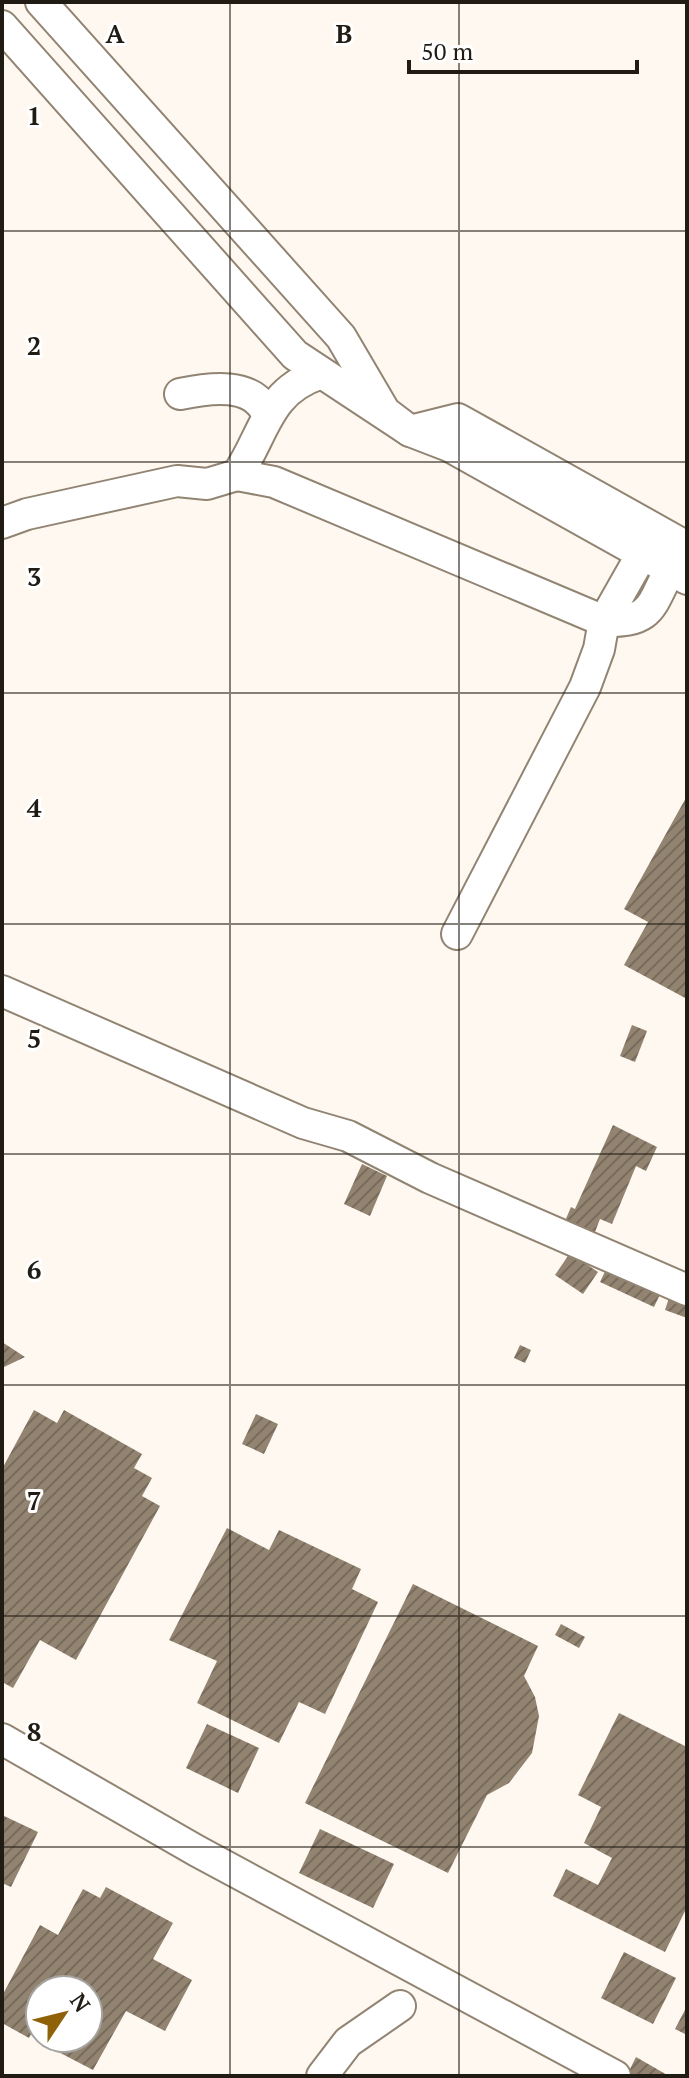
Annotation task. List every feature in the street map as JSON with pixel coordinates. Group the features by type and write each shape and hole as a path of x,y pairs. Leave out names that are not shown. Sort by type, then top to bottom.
{"street":[{"path":"41,2 341,337 385,412 410,431"},
{"path":"2,26 295,355 319,374 410,431 449,446 642,554 681,565"},
{"path":"237,475 263,433 267,414 296,382 319,374"},
{"path":"180,394 205,389 242,391 262,401 267,414"},
{"path":"410,431 458,419 681,565"},
{"path":"2,523 27,514 177,481 207,484 237,475 274,482 604,621 632,622 649,610 681,565"},
{"path":"457,934 585,687 599,649 604,621 642,554"},
{"path":"2,991 288,1117 372,1147 430,1178 687,1290"},
{"path":"2,1739 197,1851 615,2076"},
{"path":"322,2076 348,2042 400,2006"}],"building":[{"path":"687,796 687,999 624,965 648,922 624,909"},
{"path":"632,1025 647,1031 635,1062 620,1056"},
{"path":"613,1125 657,1147 646,1171 636,1166 612,1224 600,1219 595,1232 565,1221 571,1207 575,1209"},
{"path":"362,1164 387,1176 370,1216 344,1204"},
{"path":"570,1253 598,1272 583,1294 555,1275"},
{"path":"610,1261 664,1286 654,1307 600,1282"},
{"path":"672,1289 687,1294 687,1318 665,1310"},
{"path":"2,1342 25,1357 2,1368"},
{"path":"520,1345 531,1350 525,1363 514,1358"},
{"path":"34,1410 57,1423 64,1410 142,1454 134,1468 152,1478 142,1496 160,1506 76,1660 40,1640 13,1688 2,1682 2,1469"},
{"path":"256,1414 278,1424 264,1454 242,1444"},
{"path":"227,1528 269,1550 279,1530 361,1569 352,1589 378,1602 325,1714 299,1702 279,1743 197,1703 217,1661 169,1640"},
{"path":"413,1584 538,1646 524,1676 535,1697 539,1716 532,1753 509,1783 487,1795 448,1873 305,1803"},
{"path":"561,1624 585,1637 579,1648 555,1635"},
{"path":"619,1713 687,1747 687,1907 665,1952 553,1896 566,1869 598,1885 612,1858 584,1843 601,1807 578,1795"},
{"path":"207,1724 259,1748 238,1793 186,1768"},
{"path":"2,1815 38,1832 11,1887 2,1883"},
{"path":"320,1829 394,1864 373,1908 299,1873"},
{"path":"106,1887 173,1923 153,1959 192,1980 165,2031 126,2011 104,2050 104,1974 24,1974 24,2035 2,2023 2,1996 40,1925 58,1935 83,1889 100,1898"},
{"path":"624,1952 676,1978 653,2024 601,1998"},
{"path":"687,2006 687,2035 675,2029"},
{"path":"62,2054 102,2054 93,2070"},
{"path":"636,2057 669,2076 633,2076 628,2073"}]}
